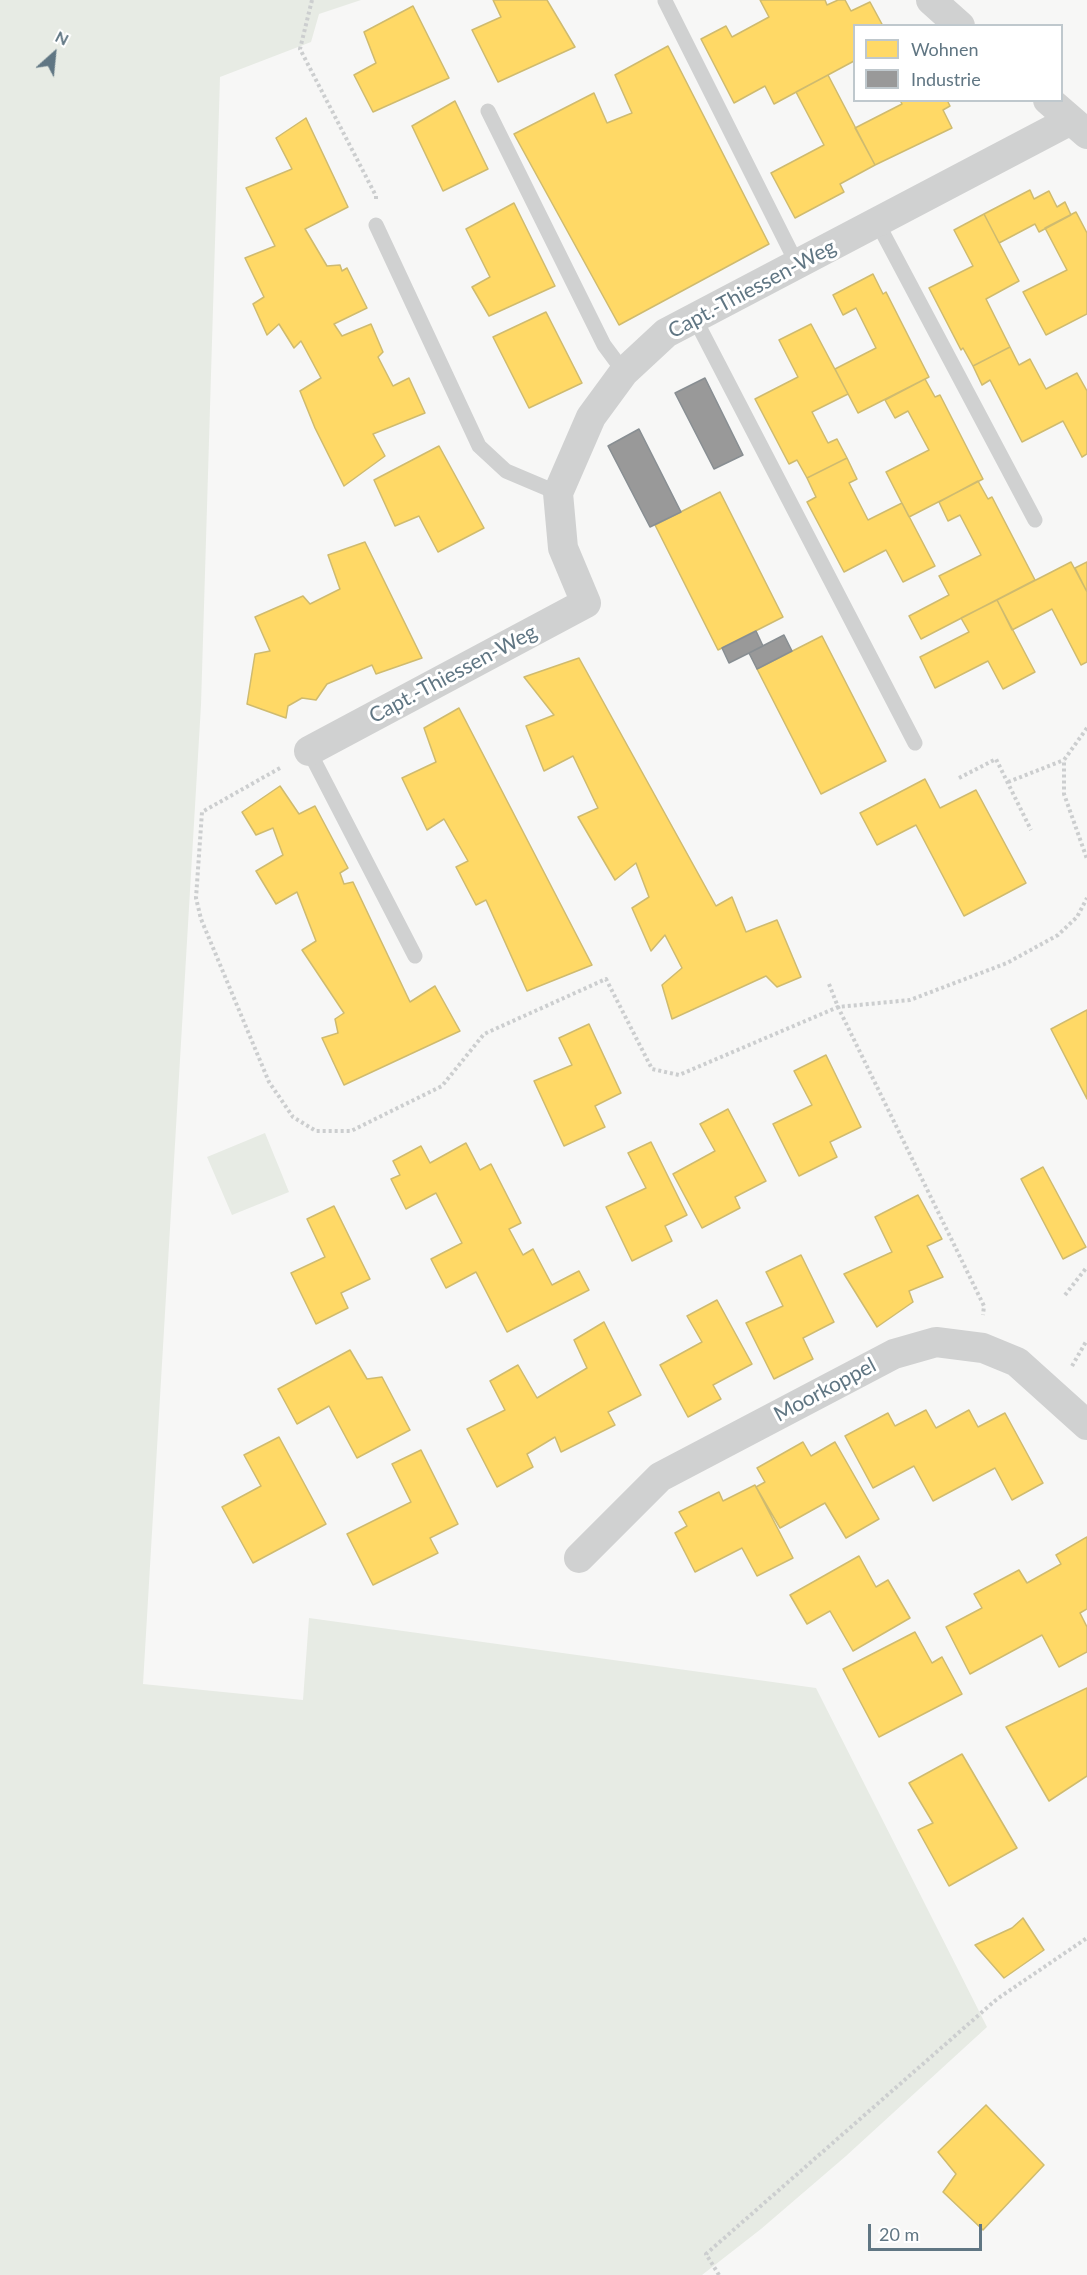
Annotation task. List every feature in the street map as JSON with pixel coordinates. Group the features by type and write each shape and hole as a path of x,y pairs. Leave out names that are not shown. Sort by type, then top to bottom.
{"street":[{"path":"931,0 958,24"},
{"path":"1050,102 1079,127"},
{"name":"Capt.-Thiessen-Weg","path":"309,751 586,603 563,548 558,493 591,417 624,372 666,333 877,222 1079,127"},
{"name":"Moorkoppel","path":"579,1558 660,1477 894,1354 936,1342 983,1348 1017,1362 1087,1425"}],"lane":[{"path":"665,1 797,264"},
{"path":"488,111 604,345 624,372"},
{"path":"877,222 1035,520"},
{"path":"376,225 479,446 506,471 558,493"},
{"path":"694,317 915,744"},
{"path":"309,751 415,956"}],"path":[{"path":"312,0 300,50 376,196 376,225"},
{"path":"1087,728 1064,760 1064,794 1087,859"},
{"path":"309,751 202,812 196,898 201,919 269,1082 293,1117 316,1131 351,1131 442,1086 484,1034 606,979 652,1069 679,1075 838,1007 910,1000 1006,963 1059,935 1077,917 1087,898"},
{"path":"960,778 996,759 1031,830"},
{"path":"1008,782 1064,760"},
{"path":"829,984 838,1007 984,1306 983,1348"},
{"path":"1065,1295 1087,1267"},
{"path":"719,2275 706,2254 997,1999 1087,1938"}],"shaded area":[{"path":"0,0 361,0 319,14 311,42 220,77 201,705 143,1684 303,1700 309,1618 816,1688 987,2027 846,2156 761,2229 702,2275 0,2275"},
{"path":"265,1133 289,1192 232,1215 207,1157"}],"building: Wohnen":[{"path":"493,0 547,0 575,47 498,82 472,30 501,17"},
{"path":"760,0 825,0 827,5 838,0 845,0 851,11 870,2 882,24 853,24 853,62 774,104 765,86 734,103 701,39 726,26 732,37 769,17"},
{"path":"413,6 449,78 373,112 354,75 376,63 364,32"},
{"path":"668,46 769,244 619,325 514,134 594,93 607,123 632,113 615,75"},
{"path":"828,75 875,165 840,184 844,192 795,218 771,173 824,145 796,92"},
{"path":"455,101 488,169 443,191 412,126"},
{"path":"901,102 948,102 950,106 943,110 952,128 875,165 855,128 902,104"},
{"path":"306,118 348,207 305,229 327,266 340,265 342,271 347,268 367,308 334,324 342,336 371,324 383,352 378,357 393,386 409,378 425,413 373,434 385,456 344,486 315,428 300,391 321,378 301,341 294,348 279,324 267,335 253,304 264,297 245,258 275,246 246,188 292,169 276,138"},
{"path":"1030,190 1034,199 1049,191 1057,207 1065,202 1071,215 1039,232 1035,224 999,243 984,214"},
{"path":"514,203 555,286 489,316 472,287 490,277 466,229"},
{"path":"1076,212 1087,233 1087,314 1046,335 1023,292 1067,270 1045,228"},
{"path":"984,214 1019,281 986,299 1010,347 973,366 963,348 961,350 929,288 973,266 954,230"},
{"path":"873,274 883,294 886,292 929,377 858,413 835,369 876,348 856,308 843,315 833,295"},
{"path":"546,312 582,383 529,408 493,337"},
{"path":"811,324 848,394 812,412 828,443 837,439 847,458 807,478 797,460 789,464 755,399 798,377 779,340"},
{"path":"1010,347 1019,365 1030,359 1046,389 1077,373 1087,391 1087,454 1082,457 1063,421 1022,442 990,380 982,385 973,366"},
{"path":"925,379 935,397 940,395 983,479 909,517 886,472 929,450 908,411 895,418 885,400"},
{"path":"439,446 484,528 438,552 419,516 395,526 374,480"},
{"path":"847,458 857,479 849,483 868,520 902,503 935,566 903,582 886,550 844,572 807,502 816,497 807,478"},
{"path":"978,481 988,499 992,497 1035,580 921,639 909,616 949,595 939,576 981,555 960,515 948,521 939,502"},
{"path":"720,492 783,617 718,650 655,525"},
{"path":"365,542 422,658 376,674 372,665 327,684 316,700 302,698 288,706 286,718 247,704 255,654 270,651 255,617 303,596 310,604 340,589 328,555"},
{"path":"1071,562 1087,592 1087,662 1081,665 1052,609 1012,630 997,600"},
{"path":"1087,562 1087,592 1075,568"},
{"path":"997,600 1035,672 1003,689 988,661 935,688 920,657 969,632 961,618"},
{"path":"822,636 886,761 821,794 757,669"},
{"path":"579,658 716,906 732,897 746,932 777,920 801,977 777,987 766,976 672,1019 662,985 682,968 665,935 651,951 632,908 649,897 636,863 615,880 578,817 598,808 573,756 544,771 526,726 554,715 524,677"},
{"path":"459,708 592,965 527,991 486,900 476,905 456,867 468,861 444,819 427,830 402,778 436,762 424,728"},
{"path":"925,779 940,808 976,790 1026,883 964,916 916,825 877,845 860,813"},
{"path":"280,786 299,814 315,806 348,868 340,873 344,884 353,882 410,1002 435,986 460,1031 344,1085 322,1038 338,1033 335,1019 344,1013 302,950 316,941 297,892 276,904 256,871 283,855 273,828 256,835 242,812"},
{"path":"1087,1010 1087,1099 1051,1029"},
{"path":"589,1024 621,1093 595,1106 605,1127 564,1146 534,1081 572,1065 559,1038"},
{"path":"826,1055 861,1127 830,1142 837,1157 799,1176 773,1124 812,1105 794,1071"},
{"path":"728,1109 766,1181 735,1197 740,1208 702,1228 673,1174 715,1151 700,1124"},
{"path":"651,1142 687,1215 665,1226 672,1241 632,1261 606,1207 646,1188 628,1153"},
{"path":"466,1143 480,1170 491,1164 521,1223 509,1229 523,1255 533,1249 552,1285 579,1271 589,1290 507,1332 476,1272 446,1288 431,1259 462,1243 436,1193 406,1209 391,1179 400,1175 393,1161 421,1146 430,1163"},
{"path":"1043,1167 1086,1247 1063,1259 1021,1179"},
{"path":"918,1195 942,1239 927,1246 943,1277 909,1291 913,1302 877,1327 844,1274 892,1252 875,1217"},
{"path":"334,1206 370,1279 341,1293 348,1308 316,1324 291,1273 325,1257 307,1219"},
{"path":"801,1255 834,1322 803,1338 813,1359 774,1379 746,1323 783,1306 766,1272"},
{"path":"717,1300 752,1364 713,1385 721,1399 688,1417 660,1365 702,1342 687,1316"},
{"path":"604,1322 641,1395 608,1412 615,1425 561,1452 555,1437 527,1454 533,1467 497,1487 467,1429 505,1410 490,1381 518,1365 537,1398 587,1368 574,1340"},
{"path":"350,1350 367,1379 382,1377 410,1430 357,1458 329,1406 297,1424 278,1389"},
{"path":"926,1410 936,1428 969,1410 978,1427 1005,1413 1043,1483 1012,1500 995,1468 933,1501 914,1466 873,1488 845,1436 888,1413 895,1426"},
{"path":"279,1437 326,1524 253,1563 222,1507 261,1486 244,1455"},
{"path":"803,1442 811,1456 835,1442 879,1519 846,1538 825,1503 780,1528 756,1487 765,1482 757,1468"},
{"path":"421,1450 458,1524 430,1538 438,1553 373,1585 347,1534 411,1502 392,1464"},
{"path":"755,1485 793,1558 757,1576 742,1548 695,1572 675,1533 687,1526 679,1512 719,1492 723,1501"},
{"path":"1087,1537 1087,1609 1080,1613 1087,1627 1087,1652 1059,1667 1042,1635 970,1674 946,1627 982,1608 974,1594 1019,1570 1027,1583 1061,1564 1056,1555"},
{"path":"859,1556 876,1587 888,1580 910,1618 853,1651 830,1611 807,1624 790,1595"},
{"path":"915,1632 932,1663 942,1657 962,1694 879,1737 843,1669"},
{"path":"1087,1688 1087,1776 1049,1801 1006,1727"},
{"path":"962,1754 1017,1848 949,1886 918,1830 933,1823 909,1783"},
{"path":"1023,1918 1044,1950 1004,1978 975,1945 1012,1928"},
{"path":"986,2105 1044,2165 983,2230 943,2192 956,2174 938,2152"}],"building: Industrie":[{"path":"705,378 743,455 714,469 675,393"},
{"path":"639,429 681,512 650,527 608,446"},
{"path":"756,631 763,646 729,663 722,648"},
{"path":"784,635 792,651 757,669 749,653"}]}
